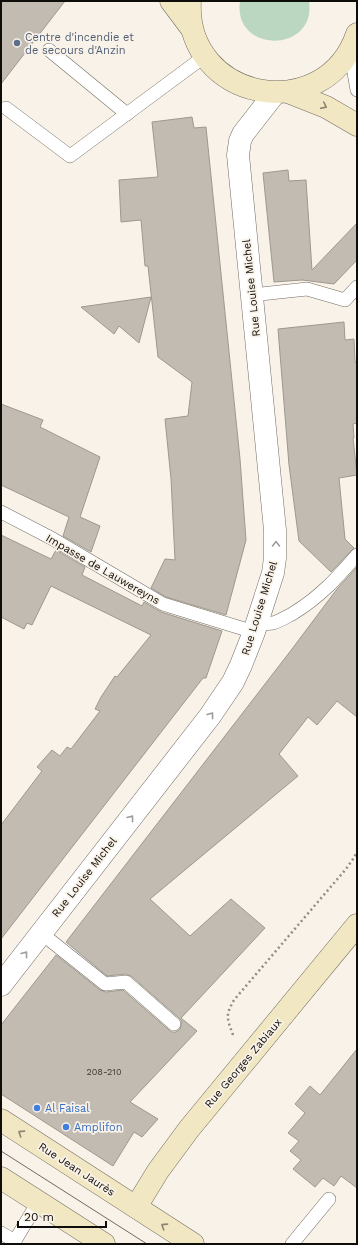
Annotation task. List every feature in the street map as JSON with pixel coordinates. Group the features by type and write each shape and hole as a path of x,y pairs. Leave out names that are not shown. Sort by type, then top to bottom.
{"street":[{"path":"171,1 192,29"},
{"path":"190,1 189,13 192,29 197,43 205,56 220,72 232,81 260,92 281,92 303,88 324,78 341,63 354,42"},
{"path":"281,92 326,107 357,125"},
{"name":"Rue Louise Michel","path":"1,984 223,698 241,665 256,628 273,572 276,544 238,155 240,141 243,134 281,92"},
{"name":"Rue Georges Zabiaux","path":"136,1207 162,1166 189,1129 357,925"},
{"name":"Rue Jean Jaurès","path":"1,1120 193,1244"},
{"path":"1,1178 104,1244"}],"lane":[{"path":"354,42 357,90"},
{"path":"49,50 127,114"},
{"path":"6,108 70,156 205,56"},
{"path":"251,295 308,289 345,300 357,287"},
{"name":"Impasse de Lauwereyns","path":"1,512 53,539 163,604 256,628 282,620 303,607 327,588 357,555"},
{"path":"41,933 105,984 126,982 174,1024"},
{"path":"292,1244 329,1199"},
{"path":"1,1233 14,1243 38,1202"}],"path":[{"path":"236,1041 227,1018 229,1009 234,1000 346,869 354,859 357,852"}],"green space":[{"path":"240,1 309,1 308,18 300,31 289,38 274,41 260,38 249,31 241,18"}],"building":[{"name":"Centre d'incendie et de secours d'Anzin","path":"1,1 65,1 1,84"},
{"path":"192,117 194,128 206,127 240,459 246,540 226,615 166,597 151,588 165,559 175,560 171,479 165,419 188,416 192,382 158,357 148,266 145,266 141,220 121,222 119,180 158,177 152,122"},
{"path":"288,170 289,181 306,180 312,270 357,223 357,260 334,284 302,280 274,282 263,173"},
{"path":"151,297 139,343 119,326 114,334 81,307"},
{"path":"344,322 345,340 354,339 355,362 357,362 357,423 353,424 353,438 357,475 339,478 345,539 354,548 331,572 299,541 289,465 278,329"},
{"path":"1,404 43,420 40,427 100,457 80,517 100,526 91,552 63,536 69,517 1,485"},
{"path":"1,535 51,559 56,550 85,567 82,575 142,606 144,602 161,612 222,631 206,678 203,678 1,939 1,825 42,771 37,767 52,750 60,756 67,747 71,749 100,711 95,709 115,676 117,677 151,635 51,586 32,625 27,623 24,629 1,617"},
{"path":"357,567 357,717 337,701 317,725 308,717 279,754 298,776 150,899 190,936 231,899 265,928 181,1018 197,1031 130,1102 158,1119 142,1137 134,1132 113,1166 1,1094 1,1025 56,955 100,990 106,992 123,990 169,1030 176,1032 180,1029 182,1022 179,1018 131,976 126,974 107,976 66,942 337,589"},
{"path":"357,1049 357,1188 341,1176 334,1186 323,1178 315,1187 293,1169 301,1160 290,1151 299,1141 288,1133 305,1113 295,1104 310,1086 320,1095"}],"tram line":[{"path":"1,1151 147,1244"}],"place":[{"name":"Centre d'incendie et de secours d'Anzin","path":"17,43"},
{"name":"Al Faisal","path":"37,1108"},
{"name":"Amplifon","path":"66,1127"}]}
